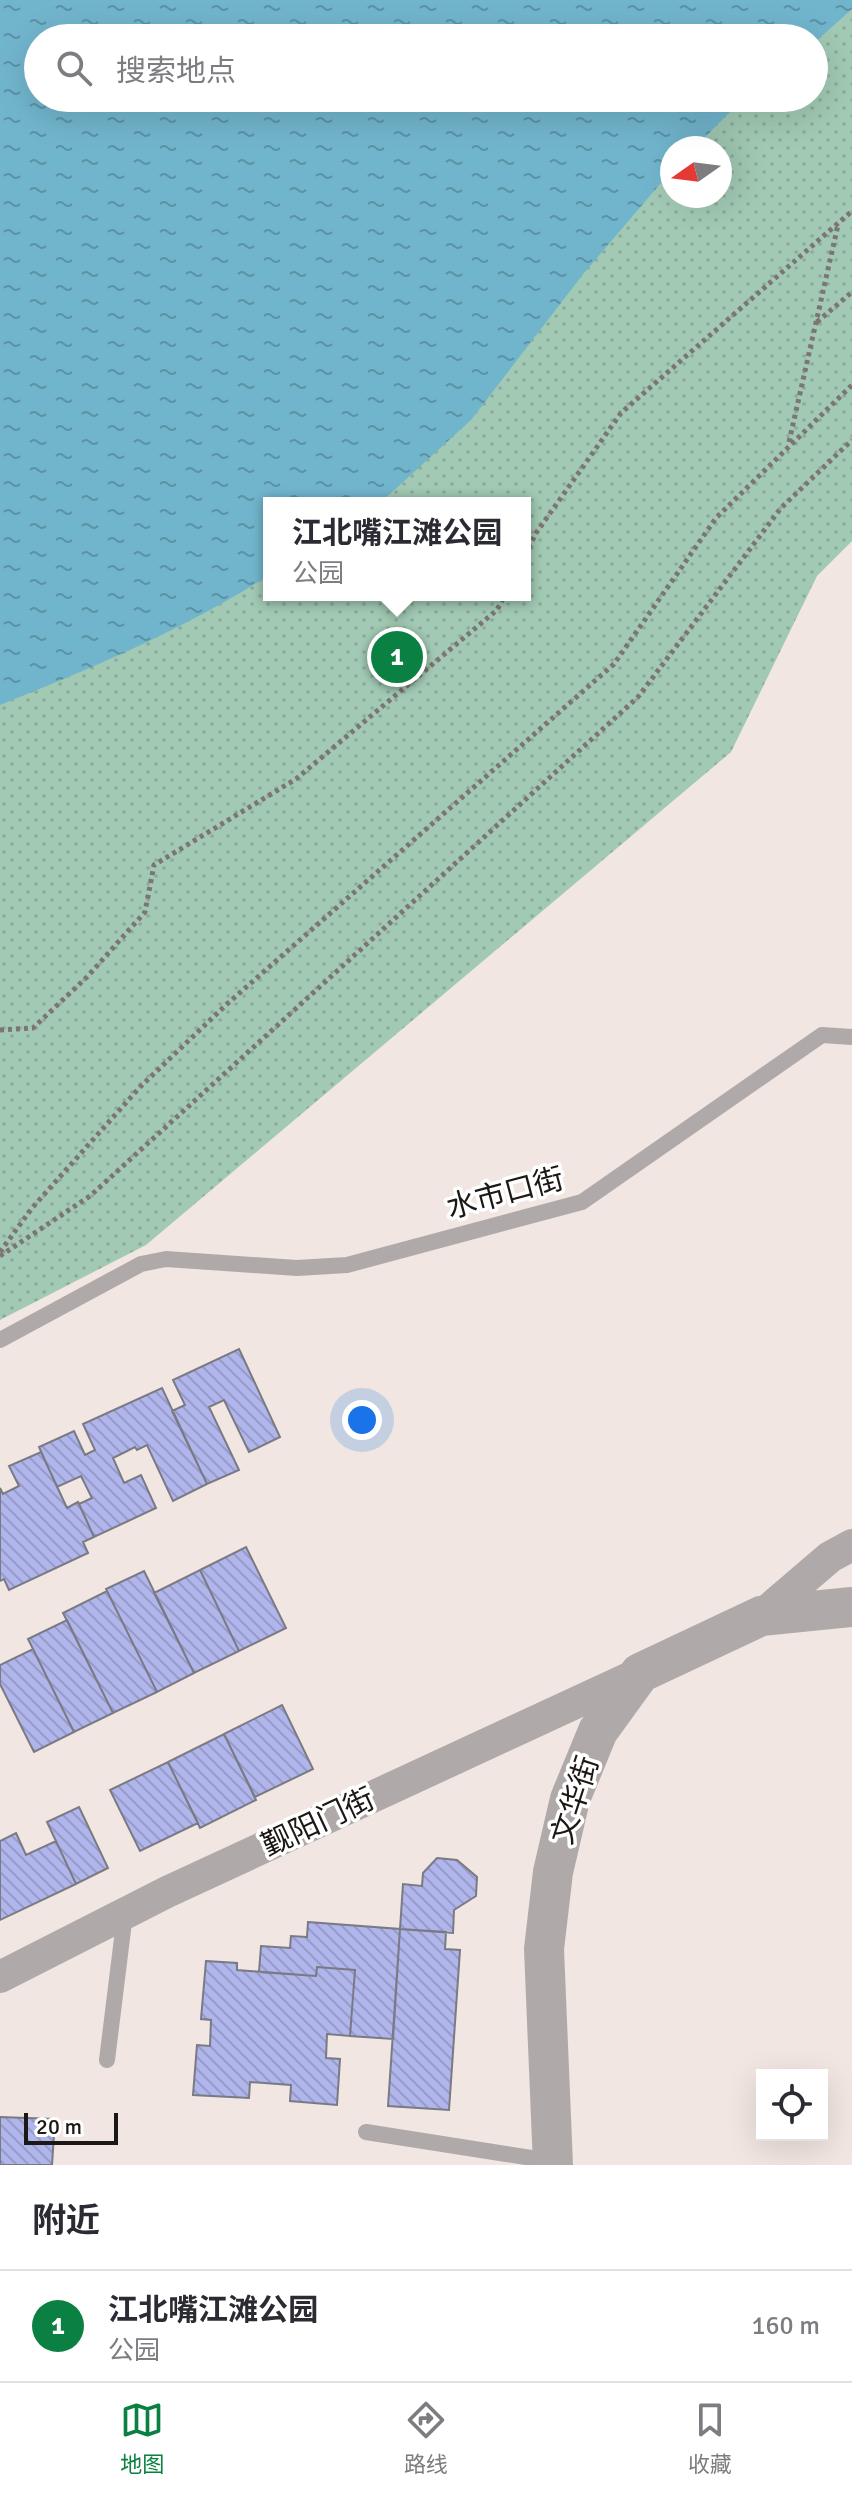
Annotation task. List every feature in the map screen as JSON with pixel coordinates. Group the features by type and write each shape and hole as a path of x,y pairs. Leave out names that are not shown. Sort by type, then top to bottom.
{"street":[{"path":"761,1616 830,1557 852,1545"},
{"name":"文华街","path":"553,2163 544,1949 553,1872 570,1799 598,1731 640,1673 761,1616 852,1607"},
{"name":"觐阳门街","path":"0,1977 125,1914 640,1673"}],"lane":[{"name":"水市口街","path":"0,1340 141,1264 166,1259 297,1268 347,1265 582,1202 822,1035 852,1037"},
{"path":"107,2060 125,1914"},
{"path":"366,2132 553,2163"}],"path":[{"path":"531,543 621,413 852,211"},
{"path":"789,443 839,224"},
{"path":"816,323 852,292"},
{"path":"0,1254 32,1208 140,1087 227,1004 614,664 716,518 789,443 852,385"},
{"path":"0,1254 90,1196 638,697 781,508 852,440"},
{"path":"0,1030 33,1028 87,977 145,912 154,865 296,779 497,610 502,601"}],"green space":[{"path":"852,0 852,541 817,576 731,752 146,1245 0,1320 0,670 672,112 828,112 828,24"}],"water":[{"path":"0,0 852,0 852,9 828,30 828,24 24,24 24,112 730,112 706,136 660,136 660,184 584,273 471,420 387,497 263,497 263,579 204,613 103,662 0,705"}],"building":[{"path":"239,1349 280,1437 249,1452 224,1400 209,1407 239,1470 207,1484 172,1411 185,1405 173,1380"},
{"path":"162,1388 207,1484 173,1501 147,1445 137,1450 135,1447 113,1458 124,1483 141,1475 156,1508 94,1537 79,1504 92,1498 81,1476 57,1487 39,1447 74,1431 85,1455 95,1450 83,1424"},
{"path":"41,1452 67,1508 78,1502 94,1537 83,1542 88,1553 9,1590 4,1579 0,1581 0,1488 3,1494 19,1486 9,1466"},
{"path":"246,1547 286,1628 239,1651 200,1570"},
{"path":"200,1570 239,1651 194,1673 154,1593"},
{"path":"144,1571 194,1673 157,1692 106,1589"},
{"path":"107,1591 157,1692 113,1713 63,1613"},
{"path":"67,1620 113,1713 74,1732 28,1639"},
{"path":"33,1649 74,1732 34,1752 0,1684 0,1665"},
{"path":"282,1705 313,1769 255,1797 224,1734"},
{"path":"224,1734 256,1800 200,1828 168,1762"},
{"path":"168,1762 198,1823 140,1851 110,1790"},
{"path":"79,1807 108,1868 76,1884 47,1822"},
{"path":"16,1833 26,1855 56,1841 76,1884 0,1920 0,1841"},
{"path":"437,1858 457,1860 477,1877 476,1896 454,1910 453,1933 400,1929 403,1884 422,1886 423,1873"},
{"path":"308,1922 400,1929 393,2039 350,2036 355,1970 317,1967 316,1976 259,1972 261,1946 290,1948 291,1936 307,1937"},
{"path":"400,1929 446,1932 445,1949 460,1950 449,2110 388,2106"},
{"path":"206,1961 237,1963 237,1970 316,1976 317,1967 355,1970 350,2036 327,2034 326,2058 340,2059 337,2105 290,2101 291,2085 250,2082 249,2098 193,2095 197,2045 210,2046 211,2020 201,2019"},
{"path":"0,2117 55,2119 52,2165 0,2165"}],"place":[{"name":"江北嘴江滩公园","path":"397,657"}]}
